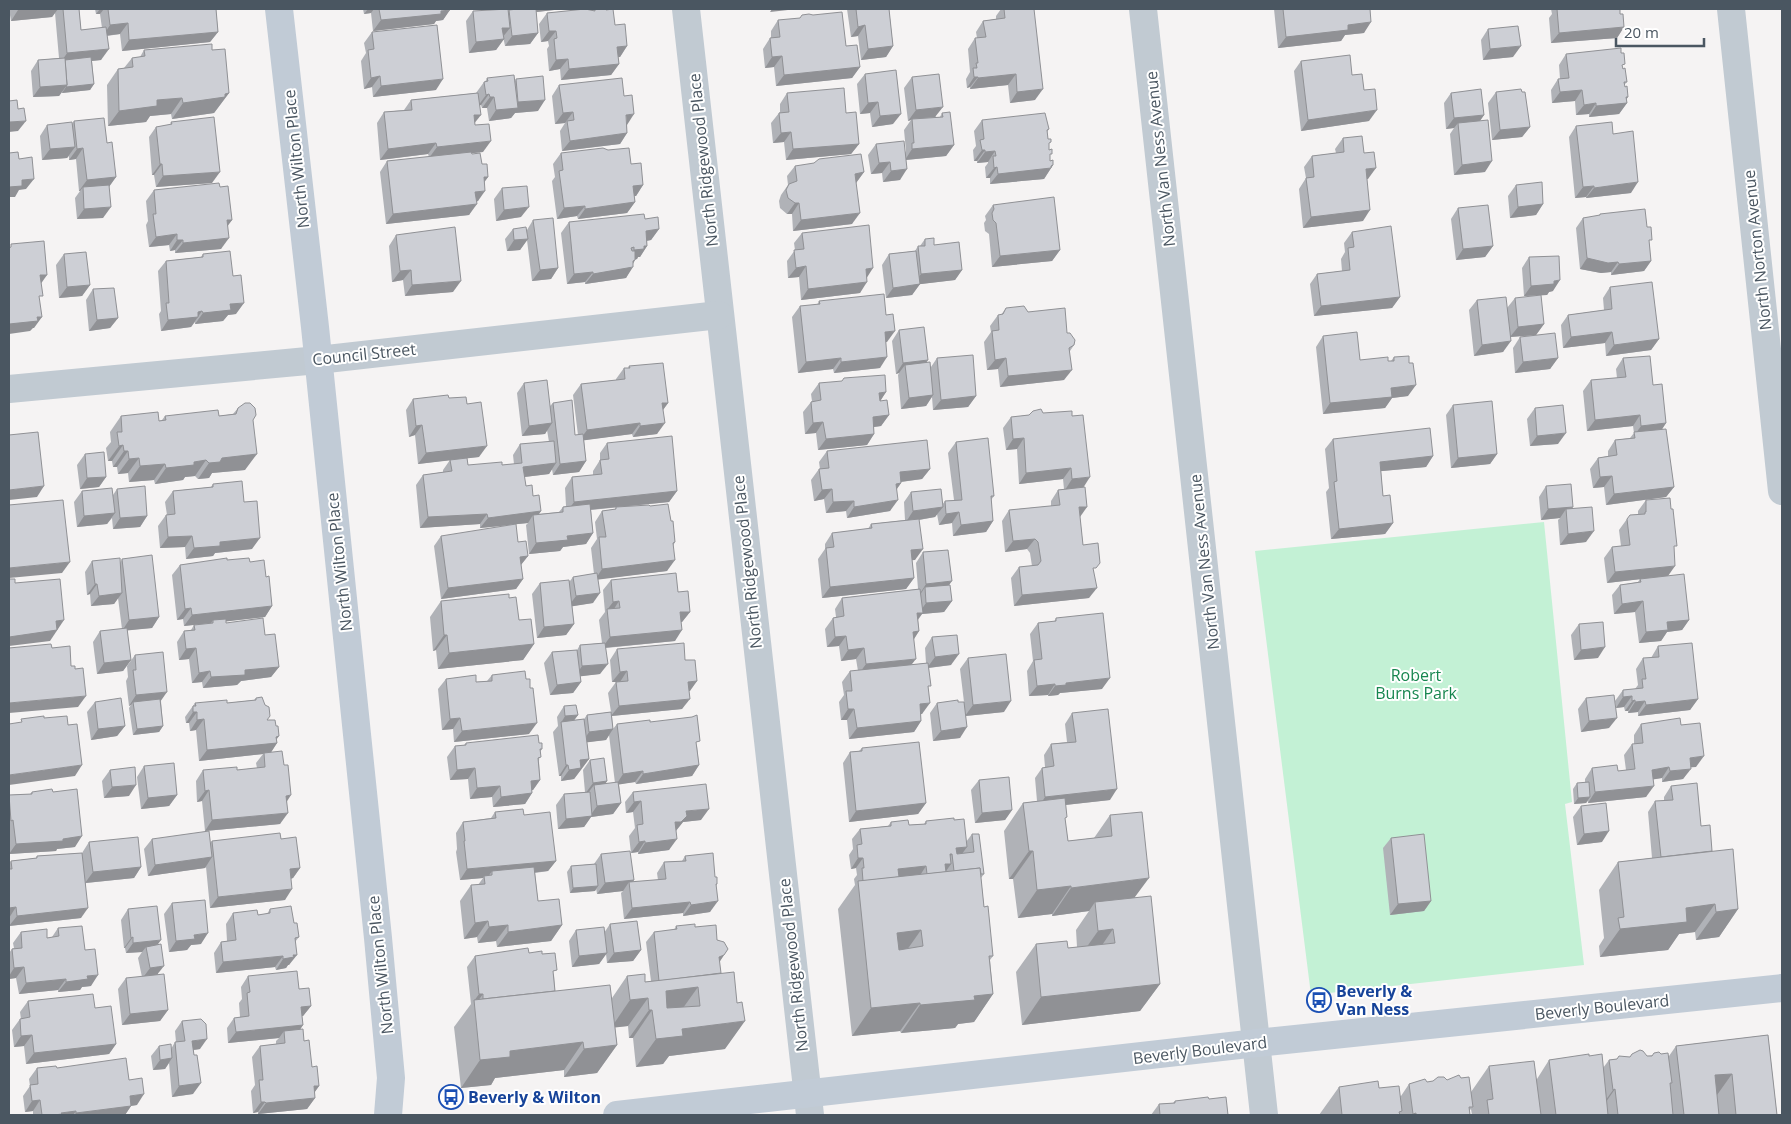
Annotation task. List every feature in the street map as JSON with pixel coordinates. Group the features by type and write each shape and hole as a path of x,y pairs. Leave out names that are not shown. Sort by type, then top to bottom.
{"main road":[{"name":"North Wilton Place","path":"279,9 318,360 391,1078 388,1115"},
{"name":"Beverly Boulevard","path":"617,1115 808,1105 1257,1043 1782,988"}],"street":[{"name":"North Ridgewood Place","path":"686,9 808,1105"},
{"name":"North Van Ness Avenue","path":"1144,9 1264,1115"},
{"name":"North Norton Avenue","path":"1731,9 1782,491"},
{"name":"Council Street","path":"9,389 318,360 719,315"}],"green space":[{"name":"Robert Burns Park","path":"1544,522 1572,802 1565,804 1584,965 1311,995 1255,551"}],"building":[{"path":"63,9 79,9 81,30 106,27 109,49 67,53"},
{"path":"108,9 216,9 218,32 129,40 128,23 110,25"},
{"path":"379,9 450,10 441,11 441,14 381,20"},
{"path":"508,9 510,28 502,28 504,39 476,42 473,11"},
{"path":"536,9 538,33 512,36 509,10"},
{"path":"585,9 595,11 595,9 613,9 615,25 625,24 627,46 617,47 619,64 569,69 568,59 556,60 554,39 557,38 556,31 549,31 547,13"},
{"path":"856,9 889,9 893,46 868,49 865,25 858,27"},
{"path":"1004,9 1034,9 1043,89 1017,92 1016,74 974,77 973,68 977,68 976,63 978,63 975,38 986,37 983,21 1005,18"},
{"path":"1283,9 1370,9 1371,22 1348,25 1348,30 1286,37"},
{"path":"1557,9 1620,9 1620,14 1623,14 1624,27 1559,33"},
{"path":"842,12 846,46 857,45 860,67 784,75 782,56 772,57 770,38 780,37 778,20 800,18 802,15 809,14"},
{"path":"437,25 443,79 381,86 380,76 371,78 368,50 374,49 372,32"},
{"path":"1518,26 1521,46 1490,49 1488,29"},
{"path":"212,44 212,50 225,49 229,93 225,94 225,97 183,103 182,98 157,100 157,106 119,111 118,69 133,67 132,58 145,56 144,50"},
{"path":"1621,48 1621,53 1624,53 1625,64 1622,65 1623,69 1625,68 1627,82 1624,82 1625,87 1627,86 1627,103 1596,106 1596,103 1584,105 1582,90 1560,92 1558,79 1569,78 1566,54"},
{"path":"1350,55 1352,75 1362,74 1364,90 1375,89 1377,110 1308,120 1301,61"},
{"path":"91,57 94,84 66,87 65,60"},
{"path":"65,58 67,85 40,87 38,60"},
{"path":"896,70 901,114 880,116 878,102 868,103 865,74"},
{"path":"939,74 943,107 916,110 912,77"},
{"path":"514,75 518,108 496,110 494,97 490,97 489,94 486,95 484,82 488,81 487,78"},
{"path":"543,76 545,100 518,102 516,79"},
{"path":"622,78 624,96 632,95 634,114 626,115 627,133 570,141 567,121 574,120 573,112 563,113 559,85"},
{"path":"844,88 846,113 856,112 859,144 793,149 791,132 781,133 779,113 789,112 787,93"},
{"path":"1481,89 1484,115 1454,118 1451,93"},
{"path":"1521,89 1522,92 1525,92 1530,127 1500,130 1496,92"},
{"path":"478,93 481,115 474,115 475,125 489,124 491,141 437,147 436,143 388,149 384,112 412,110 411,100"},
{"path":"17,100 18,109 24,108 26,121 9,122 9,101"},
{"path":"950,112 954,145 912,149 912,143 914,143 912,119 943,117 942,113"},
{"path":"1045,113 1049,129 1047,130 1048,139 1051,139 1049,150 1052,149 1050,161 1053,160 1053,165 1051,168 998,174 997,167 994,168 993,156 996,156 995,151 985,152 985,150 982,150 980,140 984,139 982,120"},
{"path":"214,117 220,172 163,176 156,127 172,124 171,122"},
{"path":"104,118 107,143 112,142 116,177 87,180 83,148 77,149 74,121"},
{"path":"1488,120 1492,161 1462,165 1458,123"},
{"path":"72,122 75,147 50,149 47,125"},
{"path":"1612,122 1613,134 1633,131 1638,182 1594,188 1594,186 1583,187 1576,126"},
{"path":"1362,136 1364,153 1374,152 1376,168 1366,169 1370,210 1311,217 1306,178 1314,177 1312,156 1344,152 1343,138"},
{"path":"904,141 907,169 891,171 890,162 879,163 876,144"},
{"path":"603,148 608,150 629,148 631,164 641,163 643,185 633,186 635,202 585,209 585,206 564,208 559,171 563,170 561,153"},
{"path":"18,152 19,159 32,157 34,179 22,180 22,186 9,187 9,153"},
{"path":"471,152 472,154 480,153 482,164 487,164 488,177 484,177 485,191 475,192 477,204 393,214 387,161"},
{"path":"861,154 864,172 855,174 860,213 801,220 799,203 795,203 788,198 786,190 789,184 797,181 795,166 814,163 819,159"},
{"path":"1542,182 1543,204 1518,207 1516,185"},
{"path":"219,183 220,187 228,186 232,220 227,220 229,238 183,243 183,240 177,240 177,234 156,237 153,214 156,214 154,190"},
{"path":"109,185 111,207 84,209 83,187"},
{"path":"527,186 529,207 504,210 502,188"},
{"path":"1054,197 1060,250 1000,256 996,223 993,220 992,213 993,205"},
{"path":"1488,205 1493,246 1463,249 1458,208"},
{"path":"1645,209 1647,227 1651,227 1652,240 1649,240 1651,261 1619,264 1618,262 1608,263 1587,258 1583,218 1600,214"},
{"path":"644,214 645,219 658,217 659,229 646,231 647,246 644,246 644,249 634,250 634,247 631,248 632,251 635,251 633,267 593,274 593,272 574,274 569,222"},
{"path":"553,218 558,268 540,270 533,220"},
{"path":"869,225 873,268 866,269 867,282 808,289 806,266 796,268 794,250 804,249 802,233"},
{"path":"1391,226 1400,297 1321,306 1317,274 1350,270 1348,248 1354,247 1352,232"},
{"path":"455,227 461,281 412,285 411,270 400,271 396,235"},
{"path":"526,227 528,239 514,240 513,229"},
{"path":"934,238 934,245 959,242 962,270 921,274 918,246 925,246 925,239"},
{"path":"44,241 47,275 40,275 43,296 39,296 42,317 37,317 38,321 9,324 9,248 11,244"},
{"path":"230,251 233,276 241,275 244,303 230,304 231,310 203,313 202,311 198,312 198,317 168,320 166,303 169,303 166,261 203,257 203,254"},
{"path":"916,251 920,284 893,288 889,254"},
{"path":"86,252 90,285 67,287 64,254"},
{"path":"1559,256 1560,280 1554,281 1554,284 1531,286 1529,257"},
{"path":"1652,282 1659,339 1614,345 1612,332 1571,337 1568,315 1612,309 1610,287"},
{"path":"114,288 118,318 97,320 93,289"},
{"path":"884,294 886,315 893,314 895,331 885,332 887,357 841,362 841,358 806,362 800,306 820,304 819,301"},
{"path":"1541,295 1544,324 1518,327 1515,298"},
{"path":"1506,297 1511,341 1482,345 1477,300"},
{"path":"1024,306 1028,312 1065,308 1067,333 1070,333 1075,340 1074,345 1069,348 1072,370 1008,376 1006,358 995,360 992,331 999,330 998,315 1003,314 1006,308"},
{"path":"924,327 928,360 903,363 899,330"},
{"path":"1357,332 1360,360 1388,357 1388,361 1394,361 1394,357 1409,356 1409,363 1413,363 1416,385 1391,388 1392,397 1330,403 1323,336"},
{"path":"1555,333 1558,358 1523,362 1520,337"},
{"path":"973,355 976,396 941,400 937,358"},
{"path":"1650,356 1653,385 1662,384 1666,423 1641,426 1640,415 1595,420 1591,380 1626,377 1623,358"},
{"path":"930,362 933,395 909,398 905,365"},
{"path":"663,363 668,403 662,403 665,423 640,426 640,423 587,430 581,384 625,379 624,368"},
{"path":"885,375 886,392 879,393 880,401 887,400 889,415 873,417 874,434 826,439 823,422 813,423 811,402 821,400 819,383 842,381 844,378"},
{"path":"547,380 552,423 529,426 524,383"},
{"path":"448,395 449,398 466,397 467,404 481,402 487,446 426,453 422,425 416,426 413,399"},
{"path":"572,400 575,435 583,434 586,461 560,464 553,403"},
{"path":"1492,401 1497,454 1458,458 1453,405"},
{"path":"245,403 250,403 255,408 256,415 253,420 257,454 222,458 220,462 209,463 206,460 194,462 194,465 166,468 165,464 140,466 139,458 129,459 128,451 124,451 123,445 119,446 117,432 122,432 121,416 158,412 159,421 166,420 165,416 218,410 219,416 236,414 238,408"},
{"path":"1563,405 1566,433 1537,436 1535,408"},
{"path":"1041,409 1043,413 1072,411 1072,416 1083,415 1090,477 1072,479 1071,468 1026,473 1024,438 1013,439 1011,417 1029,415 1033,411"},
{"path":"1430,428 1433,456 1380,462 1383,496 1390,495 1393,523 1339,529 1334,482 1337,481 1333,439"},
{"path":"1666,429 1674,487 1614,494 1612,476 1600,477 1598,458 1617,455 1615,440 1635,438 1634,432"},
{"path":"38,432 44,486 9,490 9,435"},
{"path":"672,436 677,491 574,502 572,477 602,474 600,460 609,459 607,443"},
{"path":"988,438 994,496 991,496 993,521 961,525 959,512 946,514 945,501 962,500 956,442"},
{"path":"927,440 930,469 900,472 901,483 896,484 898,500 854,507 854,501 833,502 832,489 822,490 819,469 829,468 827,451"},
{"path":"554,441 556,463 523,467 526,486 532,485 533,496 539,495 541,511 488,518 487,514 428,517 423,475 452,471 450,460 467,458 468,465 502,462 502,465 522,463 520,444"},
{"path":"104,452 106,477 87,478 85,454"},
{"path":"242,481 244,502 257,501 260,538 220,542 220,546 194,548 192,536 168,537 166,515 175,514 173,491 213,487 213,484"},
{"path":"1571,484 1573,507 1548,509 1546,486"},
{"path":"145,486 147,516 120,518 117,489"},
{"path":"1085,487 1087,507 1079,507 1083,545 1098,543 1100,563 1096,568 1093,568 1097,588 1022,595 1019,567 1038,565 1041,561 1038,542 1035,539 1013,541 1009,510 1060,505 1058,490"},
{"path":"112,488 115,513 84,516 82,491"},
{"path":"941,489 943,507 913,511 911,492"},
{"path":"1670,498 1677,546 1674,546 1675,566 1615,572 1612,547 1630,545 1627,519 1630,515 1645,514 1646,500"},
{"path":"63,500 70,562 9,568 9,505"},
{"path":"590,504 593,533 567,536 568,540 536,543 533,515 563,512 563,507"},
{"path":"668,504 671,521 673,521 675,560 602,569 599,537 606,537 602,511 616,509 616,507"},
{"path":"1592,507 1594,531 1568,534 1566,509"},
{"path":"919,519 923,549 911,550 914,578 830,587 826,548 834,547 832,533 872,528 871,524"},
{"path":"516,524 518,542 526,541 528,556 520,557 523,579 448,588 441,536"},
{"path":"948,550 952,581 926,584 923,552"},
{"path":"152,555 159,617 129,620 122,559"},
{"path":"120,558 122,593 99,596 97,584 95,584 92,561"},
{"path":"227,558 227,560 249,558 250,562 264,560 266,577 269,576 272,606 192,615 191,608 185,609 180,565"},
{"path":"597,573 600,593 576,596 573,577"},
{"path":"676,573 678,592 688,591 690,612 680,612 682,630 610,637 607,609 620,608 619,601 613,602 611,580"},
{"path":"1684,574 1689,620 1667,622 1668,630 1646,632 1643,601 1622,604 1620,585 1641,582 1640,579"},
{"path":"9,579 15,579 15,583 60,579 64,620 56,621 57,630 9,637"},
{"path":"569,580 574,624 544,627 540,583"},
{"path":"950,585 952,601 926,603 925,587"},
{"path":"920,589 923,613 917,613 919,631 913,632 916,659 866,664 864,648 848,650 846,636 835,637 833,618 844,616 842,598"},
{"path":"509,594 509,598 516,597 519,620 531,619 534,644 449,653 447,635 444,635 441,601"},
{"path":"1103,613 1110,678 1066,683 1066,685 1037,686 1034,660 1042,659 1038,623 1056,621 1056,618"},
{"path":"263,618 265,635 275,634 279,667 245,670 245,675 211,677 210,671 199,673 196,648 186,649 184,631 195,630 194,625 213,623 213,620 226,619 226,623"},
{"path":"1603,622 1605,647 1581,650 1579,624"},
{"path":"127,628 131,660 104,663 100,631"},
{"path":"957,635 959,654 935,657 932,637"},
{"path":"605,643 608,664 582,666 580,645"},
{"path":"684,643 685,660 695,660 697,681 688,682 690,699 619,706 616,682 628,681 627,671 620,672 617,649"},
{"path":"1692,643 1698,699 1646,705 1645,701 1632,701 1632,696 1623,697 1623,690 1643,688 1642,679 1646,679 1643,658 1659,657 1658,646"},
{"path":"51,644 52,648 70,646 71,666 75,666 75,669 83,668 86,696 9,703 9,648"},
{"path":"577,650 581,682 557,685 552,652"},
{"path":"163,652 167,692 136,695 133,670 136,670 135,655"},
{"path":"1006,654 1011,701 973,705 968,658"},
{"path":"928,663 931,686 928,686 930,703 920,704 921,721 857,728 854,709 848,709 846,691 852,691 850,671"},
{"path":"525,671 526,679 530,679 530,688 533,688 537,723 462,731 460,718 450,719 446,679 476,675 476,682 492,681 492,675"},
{"path":"1614,695 1617,718 1589,721 1586,698"},
{"path":"262,697 265,705 269,707 270,716 267,720 275,720 276,726 278,726 279,736 276,737 277,743 207,750 204,719 197,720 197,712 193,712 193,706 196,706 195,703 227,700 227,703 256,700 256,698"},
{"path":"121,698 125,726 98,729 95,702"},
{"path":"160,699 163,726 137,729 133,702"},
{"path":"958,700 958,702 964,702 967,727 941,731 937,703"},
{"path":"576,705 578,715 565,716 564,706"},
{"path":"1108,709 1117,789 1045,797 1042,768 1054,766 1051,744 1076,742 1072,713"},
{"path":"611,712 613,729 589,732 587,715"},
{"path":"697,715 700,741 696,742 699,765 643,774 643,771 623,774 617,724 650,720 650,722"},
{"path":"44,716 44,718 67,716 68,725 77,724 82,765 9,775 9,724 22,722 21,719"},
{"path":"1680,718 1681,725 1700,723 1704,756 1690,758 1691,769 1670,771 1669,767 1652,770 1654,786 1595,792 1592,768 1617,765 1618,771 1635,769 1632,744 1643,743 1641,724"},
{"path":"584,719 589,759 580,760 581,768 569,770 568,765 566,765 561,722"},
{"path":"538,735 539,743 542,743 542,749 540,749 541,757 538,758 540,780 531,781 532,793 501,797 500,786 477,788 475,768 457,770 455,746 466,745 466,743"},
{"path":"919,742 926,803 856,811 850,752 862,751 862,748"},
{"path":"282,751 284,765 288,765 291,795 286,796 288,813 212,820 209,790 205,791 203,770 237,767 237,770 265,767 264,753"},
{"path":"604,758 607,781 593,783 590,760"},
{"path":"174,763 177,795 148,798 144,766"},
{"path":"135,767 136,785 112,787 110,770"},
{"path":"1009,777 1012,810 982,813 979,780"},
{"path":"618,782 621,803 597,806 594,785"},
{"path":"1589,782 1590,797 1578,798 1577,783"},
{"path":"1697,783 1701,826 1710,825 1712,851 1661,857 1655,801 1673,800 1671,786"},
{"path":"706,784 709,809 686,811 687,816 681,822 675,822 677,839 639,842 637,825 643,824 641,801 634,802 633,792"},
{"path":"52,789 53,792 77,789 82,836 63,839 63,841 16,844 13,820 11,821 9,795 32,794 32,792"},
{"path":"590,792 592,816 566,819 564,794"},
{"path":"1065,798 1068,841 1112,836 1110,815 1142,812 1149,878 1071,888 1071,886 1037,890 1033,851 1029,851 1023,803"},
{"path":"1606,803 1609,831 1584,834 1581,806"},
{"path":"523,809 524,815 550,812 556,861 467,869 463,822 496,818 495,812"},
{"path":"954,818 954,820 964,819 967,847 956,848 957,854 974,852 972,834 979,834 984,874 981,874 980,868 954,871 952,854 950,854 951,864 945,864 946,872 927,874 926,866 898,869 899,877 863,881 863,858 858,858 857,845 862,844 860,829 891,826 891,822 908,820 909,825 926,824 926,821"},
{"path":"209,831 212,857 155,865 152,839"},
{"path":"280,833 281,839 296,837 300,868 290,869 292,889 218,897 212,841"},
{"path":"1424,834 1431,901 1398,904 1391,838"},
{"path":"138,837 141,867 93,872 89,842"},
{"path":"1733,849 1738,909 1716,912 1715,904 1686,908 1687,922 1620,929 1618,918 1624,917 1618,862"},
{"path":"630,851 634,880 605,883 601,854"},
{"path":"82,853 88,908 17,916 16,907 9,908 9,869 12,869 11,861 37,858 37,856"},
{"path":"713,853 718,901 691,905 690,902 632,908 629,882 666,879 664,862 686,861 685,856"},
{"path":"596,864 598,886 573,888 571,866"},
{"path":"534,867 538,901 559,899 562,925 508,932 508,925 489,927 488,921 475,923 471,885 485,884 484,876 492,875 492,871"},
{"path":"980,868 984,907 988,906 993,956 989,956 993,994 974,996 975,1000 871,1008 858,881","holes":["921,930 923,946 899,950 897,933"]},
{"path":"1151,896 1160,984 1041,997 1036,944 1067,941 1068,948 1115,943 1113,929 1098,931 1095,902"},
{"path":"205,900 208,933 194,935 195,939 176,941 172,903"},
{"path":"157,906 161,940 133,943 128,909"},
{"path":"291,906 294,923 297,923 299,937 295,938 297,955 283,959 283,956 223,962 221,942 236,940 233,913 257,910 258,915 270,913 270,909"},
{"path":"637,921 641,950 614,953 610,924"},
{"path":"695,924 695,927 716,925 717,940 724,942 728,949 724,955 719,957 721,973 659,981 654,932 677,929 676,926"},
{"path":"82,926 85,950 95,949 98,975 87,976 88,979 66,982 66,979 26,983 24,967 14,968 12,949 22,948 21,932 47,929 47,938 59,936 58,928"},
{"path":"604,927 607,953 579,956 576,930"},
{"path":"161,944 164,966 150,968 146,947"},
{"path":"528,948 529,953 542,951 542,954 555,953 557,970 553,971 555,991 483,999 483,994 479,994 475,956"},
{"path":"297,971 299,989 309,988 311,1006 301,1007 303,1025 236,1032 234,1018 249,1016 247,993 250,992 248,976"},
{"path":"734,972 737,1003 742,1002 745,1021 682,1029 683,1036 656,1039 652,1010 649,1010 648,998 630,1000 627,976 645,974 645,982","holes":["698,987 700,1006 667,1008 666,991"]},
{"path":"164,974 168,1010 130,1014 126,978"},
{"path":"610,985 617,1045 584,1049 583,1042 510,1051 510,1057 480,1060 474,1000"},
{"path":"93,994 95,1008 111,1006 116,1044 34,1053 32,1035 21,1036 20,1019 30,1017 28,1001"},
{"path":"201,1019 206,1024 207,1039 192,1041 194,1055 197,1055 201,1083 179,1086 175,1042 185,1041 182,1021"},
{"path":"303,1029 304,1041 309,1040 312,1067 317,1066 319,1086 314,1086 315,1098 261,1102 259,1080 263,1080 260,1046 285,1043 284,1031"},
{"path":"1768,1035 1777,1115 1736,1115 1732,1074 1715,1075 1719,1115 1684,1115 1676,1046"},
{"path":"171,1044 172,1058 160,1060 159,1046"},
{"path":"1640,1050 1647,1056 1652,1056 1654,1053 1659,1052 1661,1054 1668,1053 1672,1083 1670,1083 1673,1115 1618,1115 1609,1060 1617,1059 1619,1056 1630,1057"},
{"path":"1589,1054 1589,1056 1602,1054 1608,1115 1556,1115 1549,1060"},
{"path":"126,1058 129,1080 142,1078 144,1094 130,1096 131,1106 42,1115 40,1100 32,1101 30,1085 38,1084 37,1068 56,1066 57,1068"},
{"path":"1534,1061 1541,1115 1489,1115 1487,1100 1493,1099 1489,1066"},
{"path":"1459,1075 1461,1078 1469,1077 1473,1107 1469,1107 1470,1115 1413,1114 1409,1084 1425,1079 1427,1082 1433,1081 1438,1077 1444,1077 1447,1080"},
{"path":"1378,1081 1379,1088 1399,1086 1402,1111 1399,1112 1400,1115 1342,1115 1339,1087"},
{"path":"1208,1097 1209,1099 1226,1097 1228,1115 1160,1115 1159,1104"}],"place":[{"name":"Beverly & Van Ness","path":"1319,1000"},
{"name":"Beverly & Wilton","path":"451,1097"}]}
